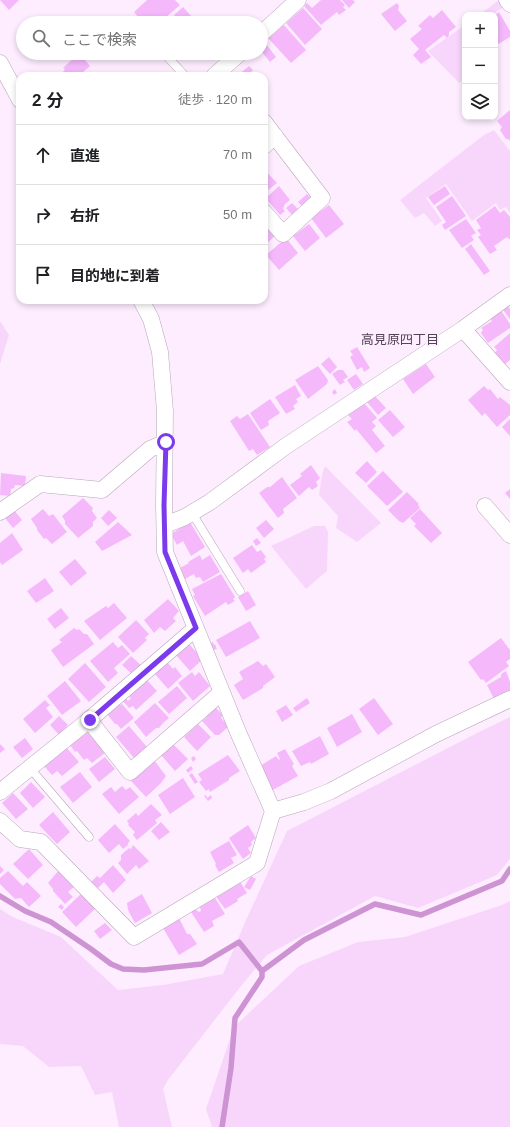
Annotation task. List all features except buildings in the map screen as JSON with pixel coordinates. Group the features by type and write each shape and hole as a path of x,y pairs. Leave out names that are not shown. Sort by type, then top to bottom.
{"street":[{"path":"268,28 298,0"},
{"path":"507,0 510,4"},
{"path":"224,72 234,60"},
{"path":"0,63 16,93"},
{"path":"268,217 283,234 322,198 269,141"},
{"path":"164,525 185,517 210,502 286,446 463,329 510,295"},
{"path":"0,821 20,839 41,842 134,936 257,863 273,811 238,732 165,552 164,525 166,442 160,352 151,319 143,304"},
{"path":"463,329 510,382"},
{"path":"0,512 40,484 102,490 150,449 166,442"},
{"path":"485,506 510,535"},
{"path":"0,792 29,767 90,720 196,628"},
{"path":"90,720 130,772 222,692"},
{"path":"273,811 304,802 331,791 436,734 510,699"}],"lane":[{"path":"170,60 181,72"},
{"path":"192,513 240,591"},
{"path":"29,767 89,837"}],"shaded area":[{"path":"499,0 504,7 496,12 483,12"},
{"path":"462,27 462,81 459,83 428,51"},
{"path":"494,130 510,151 510,213 506,207 500,210 496,203 472,221 446,184 426,198 442,221 435,226 424,213 415,218 400,200 484,135"},
{"path":"0,321 9,335 0,364"},
{"path":"325,466 381,523 357,542 336,528 338,516 319,495"},
{"path":"314,526 325,526 328,532 327,571 306,589 271,546"},
{"path":"510,717 510,859 497,875 418,908 375,896 267,955 168,1080 163,1089 172,1127 119,1127 112,1092 95,1095 81,1066 49,1067 23,1046 0,1044 0,909 13,917 61,937 118,990 163,985 223,974 287,831"},
{"path":"510,901 510,1127 212,1127 206,1109 234,1027 299,966 358,942 405,937"}],"waterway":[{"path":"262,971 304,940 375,904 421,915 502,881 510,869"},
{"path":"0,896 25,911 51,922 111,964 123,969 144,970 202,964 239,942 262,971 262,977 235,1018 231,1068 222,1127"}],"district":[{"name":"高見原四丁目","path":"400,339"}],"route":[{"path":"90,720 196,628 165,552 164,505 166,442"}]}
